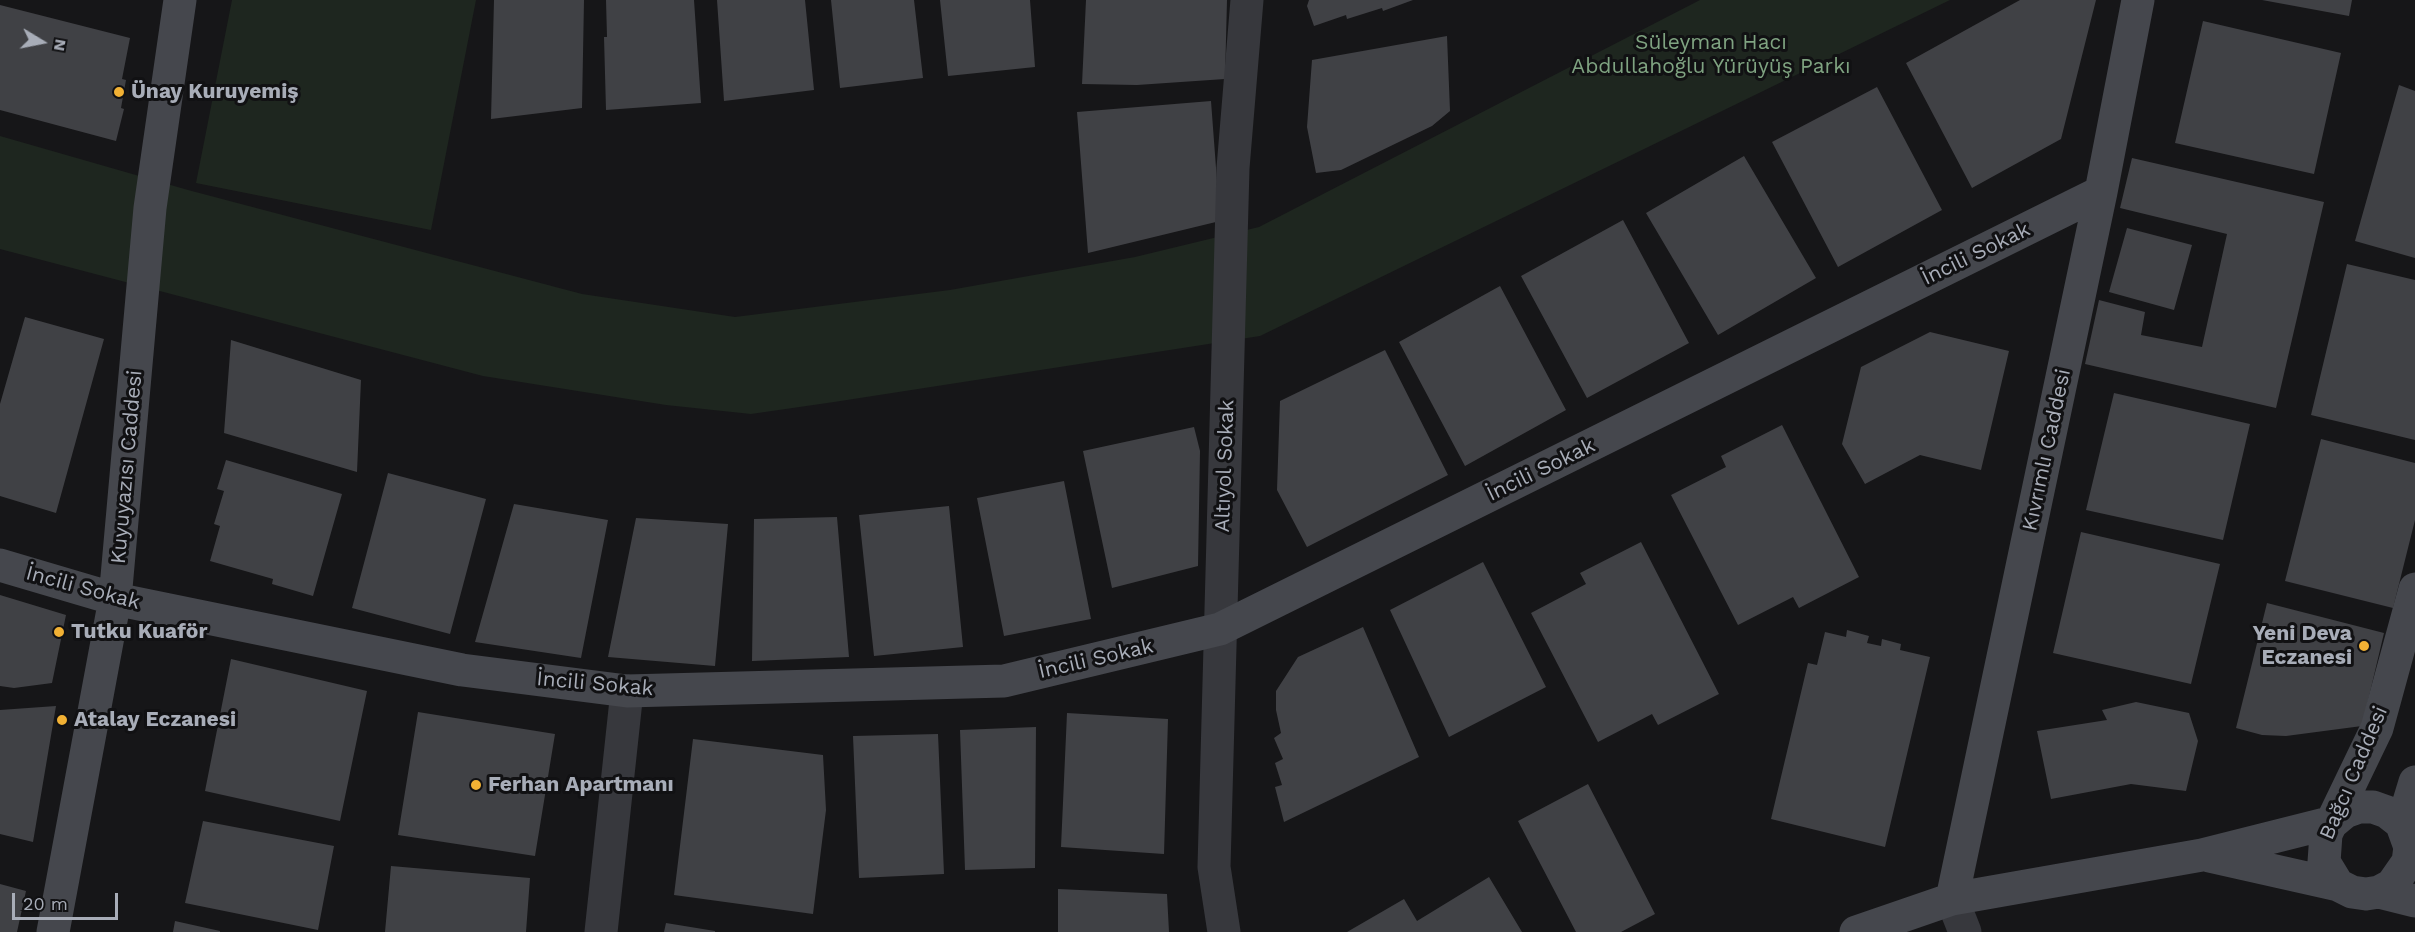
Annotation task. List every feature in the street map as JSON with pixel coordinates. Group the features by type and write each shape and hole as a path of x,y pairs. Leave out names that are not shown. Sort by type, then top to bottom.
{"street":[{"name":"Kuyuyazısı Caddesi","path":"53,932 115,599 149,217 180,0"},
{"name":"Altıyol Sokak","path":"1224,932 1214,867 1233,168 1247,0"},
{"name":"Kıvrımlı Caddesi","path":"1952,899 2101,192 2138,0"},
{"name":"İncili Sokak","path":"0,565 115,599 462,670 627,691 1004,681 1220,630 2101,192"},
{"name":"Bağcı Caddesi","path":"2338,885 2324,862 2323,848 2326,834 2377,728 2415,589"},
{"path":"601,932 627,691"},
{"path":"2379,892 2392,885 2408,862 2410,847 2408,829 2415,782"},
{"path":"1856,932 1952,899 2202,855 2333,822 2344,812 2359,807 2373,807 2387,812 2408,829"},
{"path":"2202,855 2338,885 2359,893 2379,892 2415,901"},
{"path":"1952,899 1965,932"}],"green space":[{"path":"232,0 476,0 431,230 196,183"},
{"name":"Süleyman Hacı Abdullahoğlu Yürüyüş Parkı","path":"1700,0 1950,0 1260,336 834,402 751,414 666,405 483,376 0,249 0,136 188,190 582,294 735,317 950,290 1135,257 1259,227"}],"building":[{"path":"494,0 584,0 582,108 491,119"},
{"path":"606,0 694,0 701,103 606,110 604,37 607,37"},
{"path":"717,0 805,0 814,90 724,101"},
{"path":"831,0 914,0 923,78 840,88"},
{"path":"940,0 1030,0 1035,67 948,76"},
{"path":"1086,0 1227,0 1225,79 1137,85 1082,84"},
{"path":"1309,0 1413,0 1383,11 1382,8 1347,19 1346,15 1314,26 1307,6"},
{"path":"2020,0 2096,0 2061,139 1972,188 1906,63"},
{"path":"2262,0 2352,0 2349,16"},
{"path":"0,5 130,38 122,79 126,80 121,108 124,109 116,141 0,110"},
{"path":"2203,21 2341,53 2314,174 2175,143"},
{"path":"1447,36 1450,111 1432,126 1341,170 1316,173 1307,127 1312,60"},
{"path":"2399,85 2415,91 2415,258 2355,241"},
{"path":"1877,87 1942,210 1838,267 1772,142"},
{"path":"1211,101 1220,221 1088,253 1077,112"},
{"path":"1744,156 1816,278 1718,335 1646,213"},
{"path":"2132,158 2324,202 2276,408 2085,364 2099,300 2145,312 2141,335 2202,347 2227,234 2120,208"},
{"path":"1623,220 1689,343 1587,398 1521,276"},
{"path":"2127,228 2192,245 2174,310 2109,292"},
{"path":"2347,264 2415,280 2415,440 2311,415"},
{"path":"1500,286 1566,410 1465,466 1399,342"},
{"path":"25,317 104,339 56,513 0,496 0,404"},
{"path":"1930,332 2009,351 1981,470 1920,455 1865,484 1842,444 1861,367"},
{"path":"231,340 361,380 357,472 224,433"},
{"path":"1385,350 1448,475 1307,547 1277,490 1280,401"},
{"path":"2114,393 2250,424 2223,540 2086,510"},
{"path":"1782,425 1859,577 1799,608 1793,597 1738,625 1671,495 1726,467 1721,456"},
{"path":"1194,427 1200,451 1198,566 1112,588 1083,451"},
{"path":"2321,439 2415,463 2415,520 2393,608 2285,581"},
{"path":"226,460 342,494 313,596 272,584 273,579 210,561 220,526 214,524 224,491 217,489"},
{"path":"388,473 486,499 450,634 352,608"},
{"path":"1064,481 1091,619 1004,636 977,498"},
{"path":"514,504 608,520 581,658 475,642"},
{"path":"949,506 963,647 874,656 859,515"},
{"path":"837,517 849,657 752,661 754,519"},
{"path":"636,518 728,524 715,666 608,657"},
{"path":"2081,532 2220,564 2191,684 2053,653"},
{"path":"1641,542 1719,694 1658,725 1652,714 1598,742 1531,613 1586,584 1580,573"},
{"path":"1483,562 1546,687 1449,737 1390,610"},
{"path":"0,595 66,615 52,683 14,688 0,686"},
{"path":"2267,603 2384,633 2362,726 2286,736 2262,735 2236,728"},
{"path":"1363,627 1419,757 1284,822 1275,787 1282,785 1275,763 1283,759 1274,738 1281,733 1276,710 1276,691 1298,657"},
{"path":"1847,630 1869,636 1867,643 1881,646 1882,639 1901,644 1900,650 1930,657 1885,847 1771,819 1808,663 1817,665 1825,632 1846,637"},
{"path":"231,659 367,691 340,821 205,791"},
{"path":"2136,702 2189,713 2198,741 2186,791 2131,784 2051,799 2037,731 2107,720 2102,710"},
{"path":"56,706 33,842 0,834 0,710"},
{"name":"Ferhan Apartmanı","path":"418,712 555,734 535,856 398,835"},
{"path":"1067,713 1168,719 1164,854 1061,847"},
{"path":"1036,727 1035,868 965,870 960,730"},
{"path":"938,734 944,874 859,878 853,736"},
{"path":"693,739 823,755 826,810 813,914 674,895"},
{"path":"1588,784 1655,914 1621,932 1576,932 1518,821"},
{"path":"203,821 334,846 318,930 185,903"},
{"path":"391,866 530,878 526,932 385,932"},
{"path":"1489,877 1522,932 1347,932 1404,899 1417,921"},
{"path":"0,884 26,891 17,932 0,932"},
{"path":"1058,889 1167,894 1169,932 1058,932"},
{"path":"175,921 220,931 220,932 173,932"},
{"path":"666,923 715,931 715,932 664,932"}],"place":[{"name":"Ünay Kuruyemiş","path":"119,92"},
{"name":"Tutku Kuaför","path":"59,632"},
{"name":"Yeni Deva Eczanesi","path":"2364,646"},
{"name":"Atalay Eczanesi","path":"62,720"},
{"name":"Ferhan Apartmanı","path":"476,785"}]}
